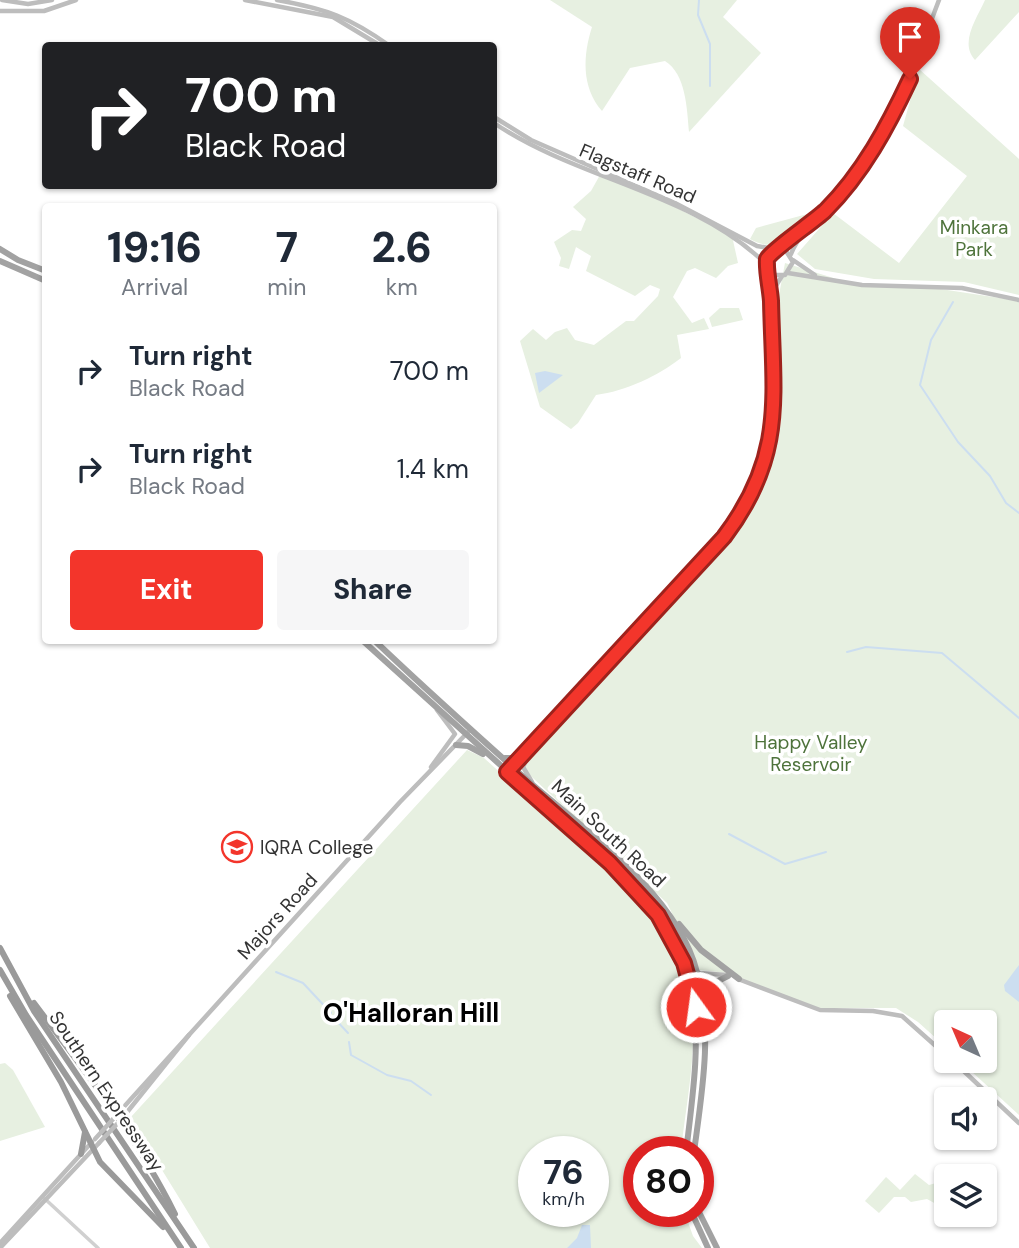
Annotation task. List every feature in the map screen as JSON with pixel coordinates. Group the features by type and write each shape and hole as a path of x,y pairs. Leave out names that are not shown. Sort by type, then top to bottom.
{"highway":[{"path":"0,248 18,260 42,269"},
{"path":"0,261 42,279"},
{"name":"Main South Road","path":"366,644 434,705 469,732"},
{"name":"Main South Road","path":"378,644 642,895 666,926 687,971 697,1027 687,1136"},
{"path":"456,745 468,746 501,761 520,758"},
{"name":"Main South Road","path":"510,769 535,787 640,881 666,910 686,944 698,973 705,1015 705,1048 696,1136"},
{"path":"666,910 701,950 739,979"},
{"name":"Southern Expressway","path":"0,948 15,979 194,1248"},
{"path":"687,971 698,973 695,978 699,1007 697,1027"},
{"path":"1,972 16,1008 82,1126 95,1143 100,1163"},
{"name":"Southern Expressway","path":"1,972 180,1246"},
{"path":"705,1015 710,985 728,976"},
{"path":"15,979 105,1098 157,1178 187,1238"},
{"path":"105,1098 113,1106 122,1108"},
{"path":"82,1126 86,1137 85,1155 100,1163 180,1246"},
{"path":"698,1227 708,1248"},
{"path":"706,1227 717,1248"}],"main road":[{"path":"2,0 28,4 52,0"},
{"path":"0,10 19,13 44,11 76,0"},
{"path":"245,0 333,17 374,42"},
{"path":"277,0 316,7 347,17 384,42"},
{"path":"771,297 785,274 798,241 867,159 891,120 910,79 939,0"},
{"name":"Flagstaff Road","path":"497,119 531,140 667,199 757,246 776,250 816,276"},
{"name":"Flagstaff Road","path":"497,125 527,145 703,220 745,244 768,268"},
{"path":"510,769 724,537 744,508 768,455 774,424 775,391 768,257 824,211"},
{"path":"768,268 785,274 816,276 862,285 970,289 1019,300"},
{"path":"425,777 455,734 434,705"},
{"name":"Majors Road","path":"117,1119 122,1108 191,1031 469,732"},
{"path":"534,743 523,767 535,787"},
{"path":"698,973 739,979 820,1010 873,1011 902,1016 934,1044"},
{"name":"Majors Road","path":"1,1248 47,1201 191,1031"},
{"path":"966,1073 1019,1123"},
{"name":"Majors Road","path":"0,1242 85,1155"}],"street":[{"path":"42,1197 98,1248"}],"green space":[{"path":"550,0 737,0 723,17 761,53 689,132 681,83 672,67 665,61 630,68 602,111 590,92 587,81 587,49 592,27"},
{"path":"985,0 1019,0 1019,12 975,60 969,46 969,38"},
{"name":"Minkara Park","path":"919,69 1019,159 1019,295 964,282 874,279 815,269 797,254 833,213 899,263 967,176 903,126"},
{"path":"600,175 671,205 732,236 738,263 728,266 716,278 695,268 687,271 673,297 692,323 704,318 709,329 677,335 681,358 641,382 596,395 571,429 540,407 520,341 533,329 546,340 555,332 567,328 575,340 594,345 626,321 634,321 658,296 660,289 650,285 635,296 586,271 591,256 576,247 569,269 559,266 561,258 554,242 572,230 581,231 586,219 573,207 591,191"},
{"path":"811,213 813,215 792,235 778,244 761,244 750,239 756,228"},
{"name":"Happy Valley Reservoir","path":"785,263 856,285 934,288 1019,301 1019,1115 997,1095 997,1087 988,1087 973,1073 998,1073 998,1010 934,1010 934,1036 896,1008 811,1008 727,973 700,970 667,903 519,765 734,530 779,428 778,300"},
{"path":"720,308 739,308 743,320 712,327 709,318"},
{"path":"467,750 484,758 628,890 661,930 685,976 691,1002 693,1039 683,1136 623,1136 623,1227 690,1227 702,1248 210,1248 130,1118"},
{"path":"5,1063 13,1070 45,1127 0,1141 0,1064"},
{"path":"915,1174 929,1185 934,1184 934,1203 927,1199 911,1202 905,1197 894,1197 879,1213 865,1201 886,1177 900,1190"}],"water":[{"path":"545,371 563,375 539,393 535,373"},
{"path":"1019,965 1019,1002 1005,991 1004,985"},
{"path":"581,1227 590,1227 591,1248 567,1248 577,1238"}],"waterway":[{"path":"699,0 698,15 710,44 710,86"},
{"path":"953,302 931,340 920,385 958,442 990,476 1006,503 1019,513"},
{"path":"847,652 866,647 942,653 1019,718"},
{"path":"729,834 785,864 826,852"},
{"path":"276,972 303,983 331,1013"},
{"path":"334,1018 348,1033"},
{"path":"349,1042 351,1055 387,1075 411,1081 431,1095"}],"place":[{"name":"IQRA College","path":"237,847"}],"district":[{"name":"O'Halloran Hill","path":"411,1013"}],"route":[{"path":"696,1007 680,952 666,926 642,895 610,863 507,772 724,537 744,508 768,455 774,424 775,378 771,286 767,259 772,252 790,241 824,211 863,164 891,120 910,79"}]}
